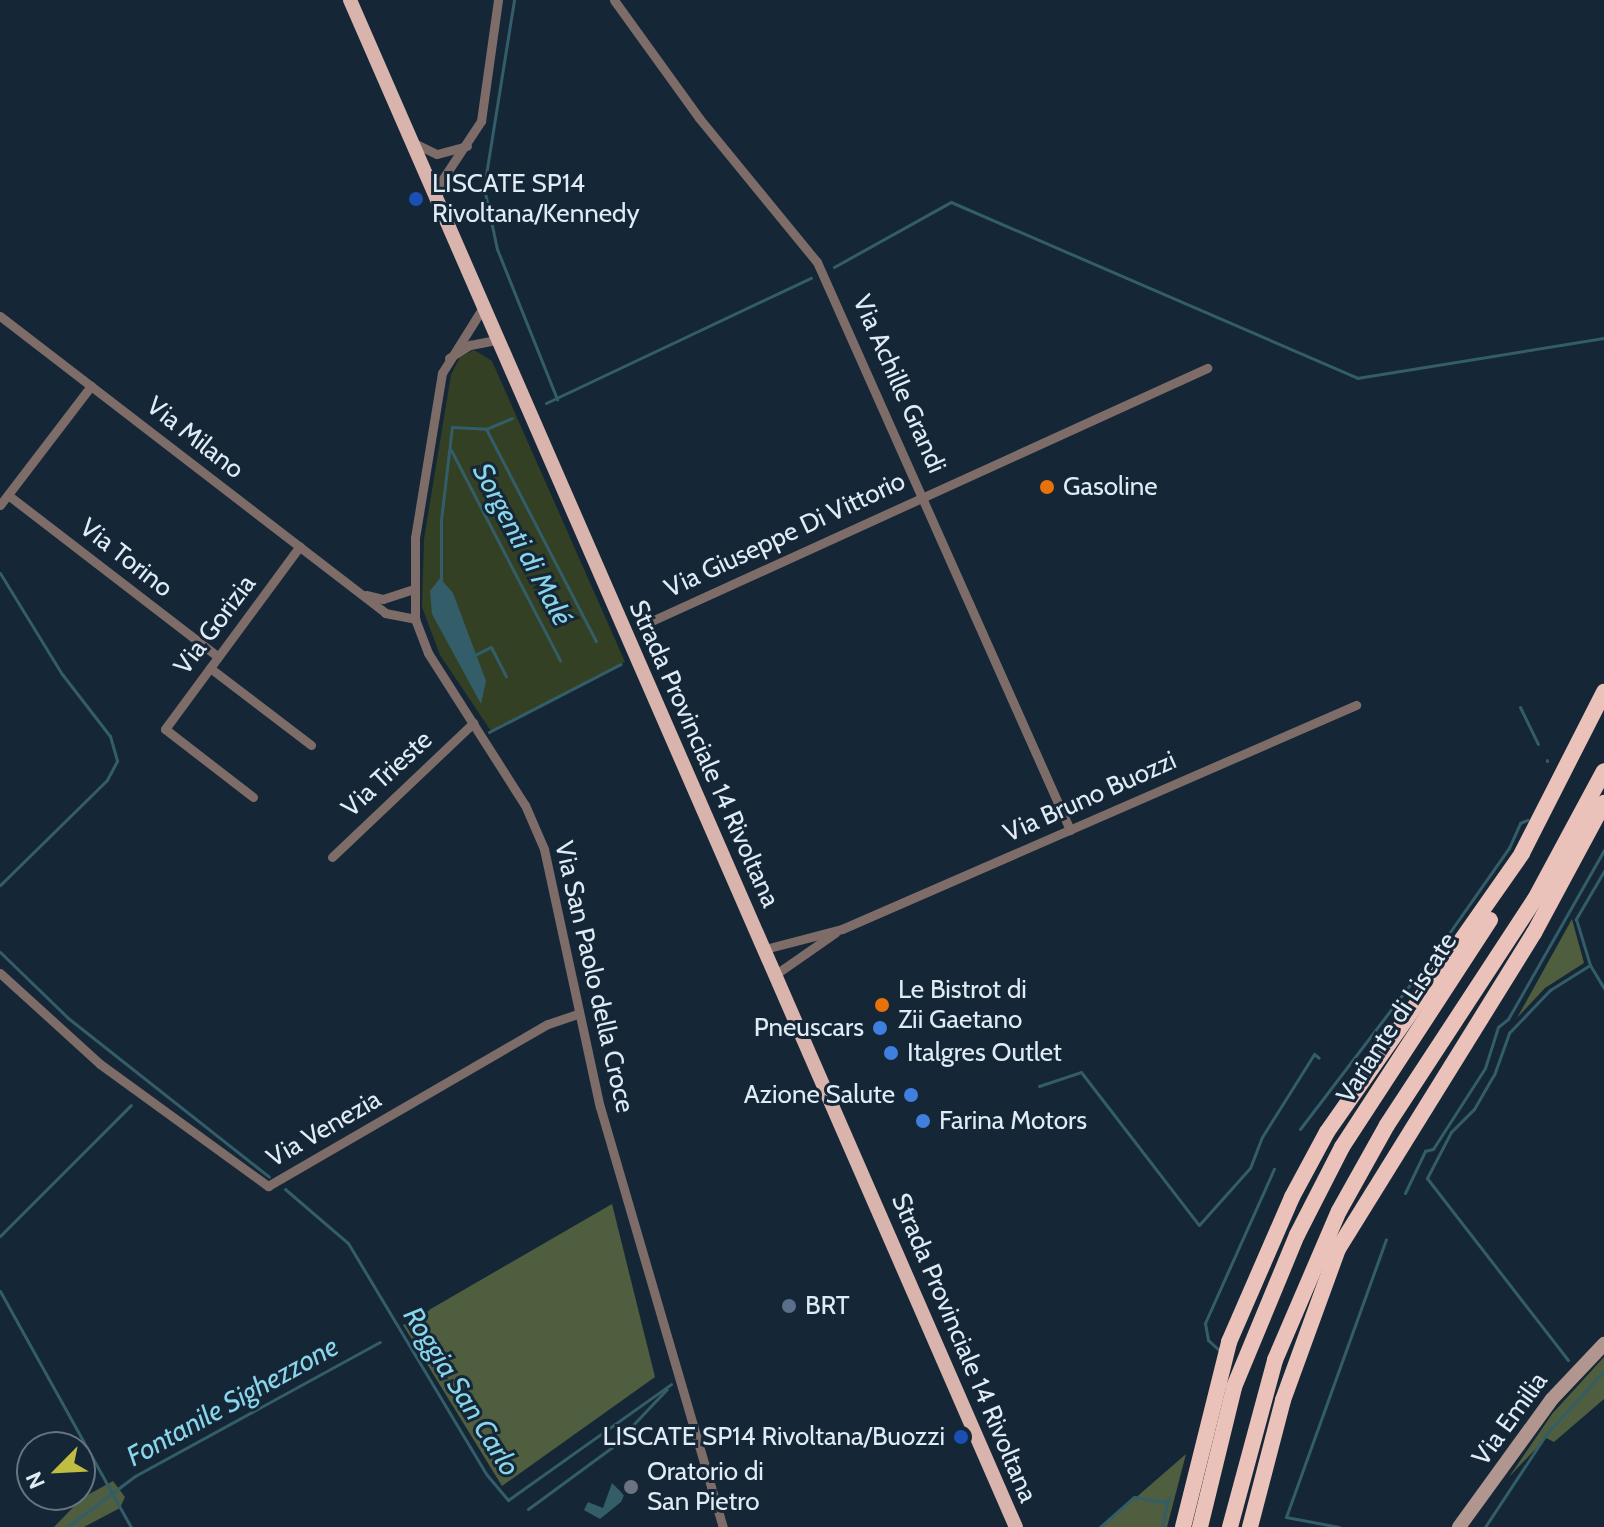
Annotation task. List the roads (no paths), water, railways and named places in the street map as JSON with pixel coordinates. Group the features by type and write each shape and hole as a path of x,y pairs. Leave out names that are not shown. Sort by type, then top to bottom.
{"highway":[{"path":"1183,1527 1229,1342 1305,1170 1522,853 1604,692"},
{"name":"Variante di Liscate","path":"1200,1527 1242,1366 1297,1235 1342,1147 1512,885 1568,783 1604,703"},
{"name":"Variante di Liscate","path":"1230,1527 1275,1360 1306,1281 1365,1160 1535,899 1604,771"},
{"path":"1253,1527 1267,1452 1318,1292 1338,1249 1534,933 1604,803"}],"main road":[{"name":"Strada Provinciale 14 Rivoltana","path":"350,0 495,340 776,974 1016,1527"},
{"name":"Via Emilia","path":"1459,1527 1556,1394 1604,1344"}],"street":[{"path":"437,203 442,180 470,144 485,107 498,0"},
{"name":"Via Achille Grandi","path":"614,0 699,118 817,262 925,495 1070,830"},
{"path":"410,139 437,154 470,144"},
{"name":"Via San Paolo della Croce","path":"482,309 447,360 415,538 411,590 415,619 428,653 525,805 544,849 577,1014 723,1527"},
{"name":"Via Milano","path":"0,316 389,616 415,619"},
{"path":"447,360 470,345 495,340"},
{"name":"Via Giuseppe Di Vittorio","path":"645,624 1207,368"},
{"path":"0,505 91,386"},
{"name":"Via Torino","path":"8,495 218,657"},
{"name":"Via Gorizia","path":"253,797 165,729 300,546"},
{"path":"362,594 383,599 411,590"},
{"path":"210,668 311,745"},
{"name":"Via Bruno Buozzi","path":"765,949 842,929 1356,705"},
{"name":"Via Trieste","path":"332,857 473,723"},
{"name":"Via Bruno Buozzi","path":"776,974 842,929"},
{"name":"Via Venezia","path":"0,973 100,1064 268,1186 535,1032 577,1014"}],"water":[{"path":"440,578 453,593 486,681 481,704 432,614 430,591"},
{"path":"612,1483 624,1495 621,1502 600,1519 584,1510 588,1502 603,1508"}],"waterway":[{"path":"514,0 484,188 497,249 557,399"},
{"path":"834,267 951,202 1357,378 1604,338"},
{"path":"546,403 811,278"},
{"path":"441,580 441,520 452,427 486,429 512,418"},
{"name":"Sorgenti di Malé","path":"486,429 596,641"},
{"name":"Sorgenti di Malé","path":"451,450 560,660"},
{"path":"0,573 62,674 110,736 117,761 107,780 0,885"},
{"path":"473,656 491,647 506,676"},
{"path":"489,732 621,664"},
{"path":"1520,707 1538,744"},
{"path":"1300,1129 1445,939 1509,848 1520,823 1527,820"},
{"path":"1405,1193 1425,1151 1433,1149 1485,1068 1498,1027 1508,1019 1604,850"},
{"path":"1604,871 1576,919 1590,965 1604,988"},
{"name":"Roggia San Carlo","path":"0,952 68,1018 269,1177"},
{"path":"1568,1360 1427,1178 1451,1132 1474,1109 1494,1075 1509,1033 1550,990 1590,965"},
{"path":"1039,1086 1081,1072 1199,1225 1250,1168 1262,1137 1314,1054 1319,1058"},
{"path":"0,1236 131,1105"},
{"path":"1219,1350 1208,1340 1205,1323 1274,1169"},
{"name":"Roggia San Carlo","path":"285,1189 348,1243 487,1475 508,1500 671,1384"},
{"path":"1339,1527 1286,1517 1386,1239"},
{"path":"0,1291 131,1527"},
{"name":"Fontanile Sighezzone","path":"67,1527 135,1476 380,1342"},
{"path":"1485,1527 1547,1433 1604,1371"},
{"path":"528,1509 611,1448 667,1389"},
{"path":"1100,1527 1134,1497 1167,1502"},
{"path":"1162,1527 1168,1498"}],"place":[{"name":"LISCATE SP14 Rivoltana/Kennedy","path":"416,199"},
{"name":"Gasoline","path":"1047,487"},
{"name":"Le Bistrot di Zii Gaetano","path":"882,1005"},
{"name":"Pneuscars","path":"880,1028"},
{"name":"Italgres Outlet","path":"891,1053"},
{"name":"Azione Salute","path":"911,1095"},
{"name":"Farina Motors","path":"923,1121"},
{"name":"BRT","path":"789,1306"},
{"name":"LISCATE SP14 Rivoltana/Buozzi","path":"961,1437"},
{"name":"Oratorio di San Pietro","path":"631,1487"}]}
